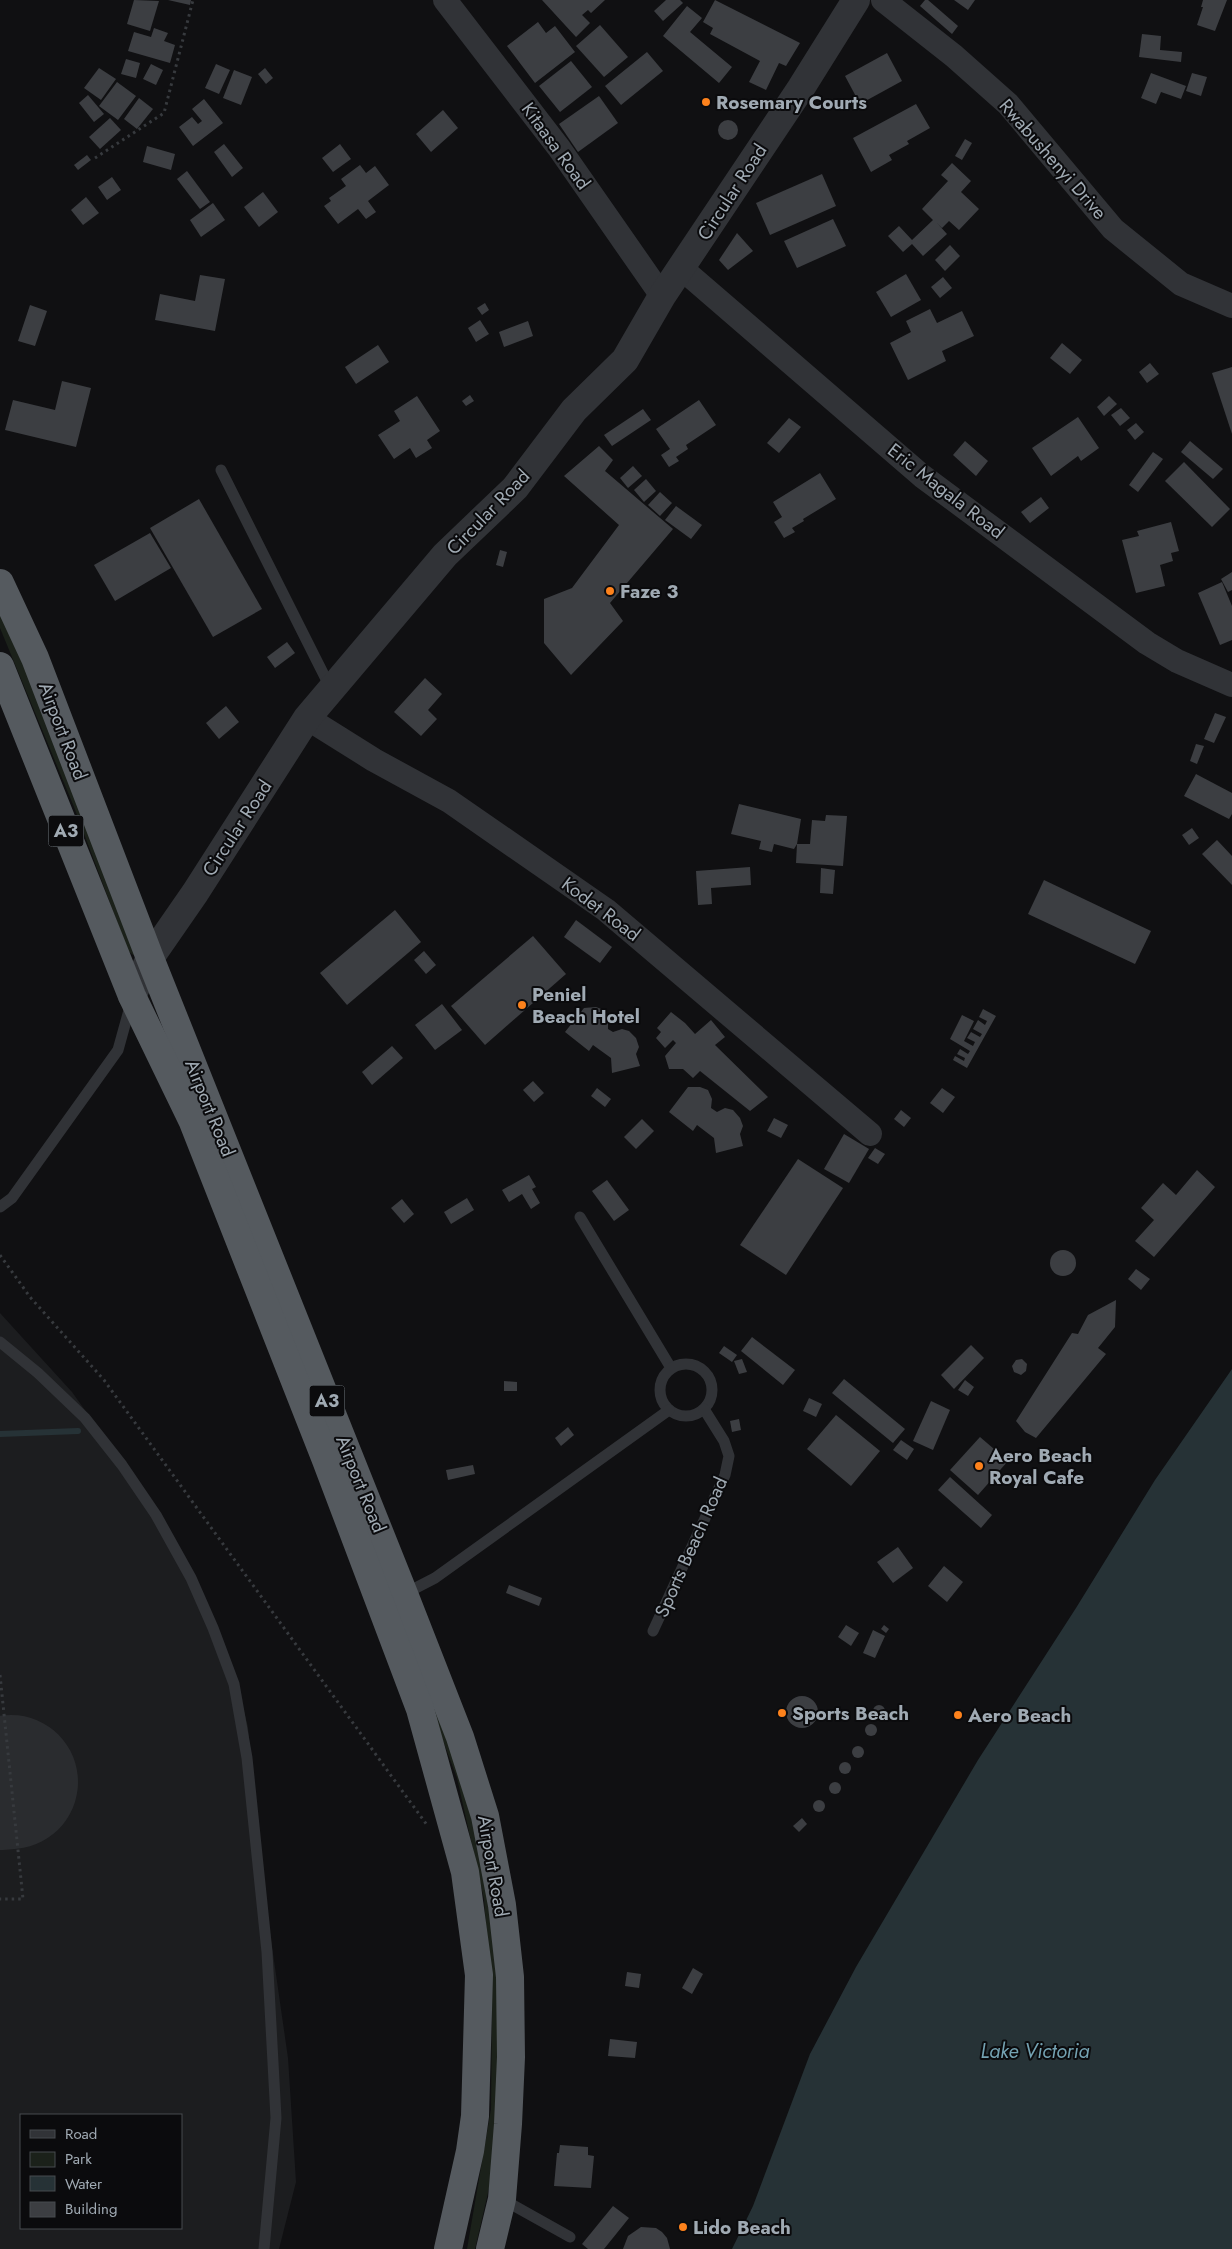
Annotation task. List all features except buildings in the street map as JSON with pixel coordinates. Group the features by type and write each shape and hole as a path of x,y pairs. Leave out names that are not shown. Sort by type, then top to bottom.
{"highway":[{"name":"Airport Road","path":"0,583 35,658 150,958 404,1594 460,1737 486,1816 502,1904 510,1976 511,2057 502,2199 490,2249"},
{"name":"Airport Road","path":"0,666 132,996 193,1122 405,1666 420,1709 465,1872 479,1975 475,2116 470,2151 448,2249"}],"street":[{"name":"Kitaasa Road","path":"445,0 559,148 662,296"},
{"name":"Circular Road","path":"132,996 150,958 195,893 307,718 445,555 515,488 574,410 625,360 662,296 796,96 856,0"},
{"name":"Rwabushenyi Drive","path":"883,0 947,50 1008,104 1113,229 1181,284 1228,298"},
{"name":"Eric Magala Road","path":"681,268 922,476 1147,643 1177,661 1232,685"},
{"name":"Kodet Road","path":"307,718 374,760 449,801 606,910 870,1134"}],"lane":[{"path":"221,470 331,689"},
{"path":"0,1207 12,1198 118,1050 132,996"},
{"path":"580,1217 671,1368"},
{"path":"0,1342 38,1373 85,1418 122,1465 156,1515 190,1578 213,1628 234,1684 247,1758 268,1952 276,2118 264,2249"},
{"path":"679,1365 695,1365 708,1375 712,1384 710,1402 698,1414 683,1416 669,1410 663,1403 660,1394 661,1384 671,1368 679,1365"},
{"name":"Sports Beach Road","path":"653,1631 725,1475 729,1456 724,1441 704,1409"},
{"path":"404,1594 435,1578 669,1410"},
{"path":"502,2199 570,2237"}],"path":[{"path":"95,158 164,113 193,0"},
{"path":"0,1255 30,1297 104,1380 429,1827"},
{"path":"0,1675 23,1899 0,1899"}],"shaded area":[{"path":"0,1313 72,1392 137,1483 173,1542 238,1687 248,1727 261,1870 288,2058 296,2182 279,2249 0,2249"}],"green space":[{"path":"0,599 140,960 128,951 74,807 0,628"},
{"path":"370,1546 460,1761 496,1934 501,2071 490,2184 475,2249 467,2249 491,2109 492,2008 484,1899 457,1778"}],"water":[{"name":"Lake Victoria","path":"1232,1369 1232,2249 732,2249 753,2206 810,2054 856,1967 978,1760 1076,1608 1155,1480"}],"waterway":[{"path":"0,1434 78,1431"}],"runway":[{"path":"0,1783 11,1782"}],"place":[{"name":"Rosemary Courts","path":"706,102"},
{"name":"Faze 3","path":"610,591"},
{"name":"Peniel Beach Hotel","path":"522,1005"},
{"name":"Aero Beach Royal Cafe","path":"979,1466"},
{"name":"Sports Beach","path":"782,1713"},
{"name":"Aero Beach","path":"958,1715"},
{"name":"Lido Beach","path":"683,2227"}]}
